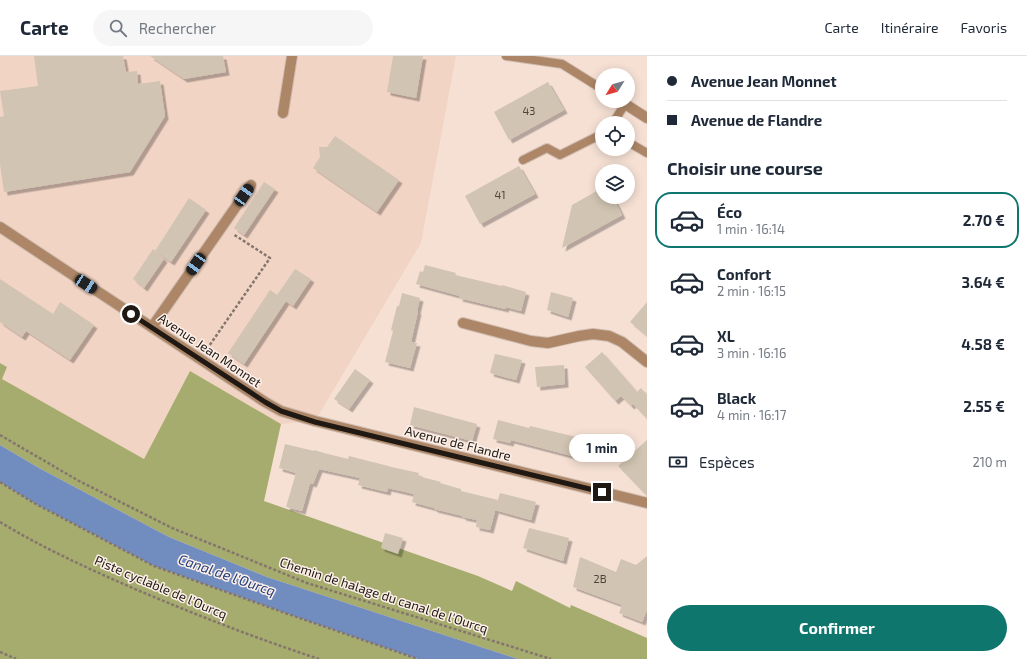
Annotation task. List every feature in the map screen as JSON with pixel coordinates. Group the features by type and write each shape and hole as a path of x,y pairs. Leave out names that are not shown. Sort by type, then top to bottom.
{"street":[{"path":"283,113 292,56"},
{"path":"632,108 647,118"},
{"path":"152,327 251,185"},
{"name":"Avenue Jean Monnet","path":"0,227 265,402"},
{"path":"463,323 531,341 548,343 593,334 609,336 622,342 647,362"},
{"name":"Avenue de Flandre","path":"265,402 281,411 315,422 647,503"}],"lane":[{"path":"506,56 562,64 595,85"},
{"path":"523,160 547,148 560,155 595,138"},
{"path":"635,146 647,153"}],"path":[{"path":"200,359 270,258 222,227"},
{"name":"Chemin de halage du canal de l'Ourcq","path":"0,435 79,481 179,531 307,583 551,659"},
{"path":"0,482 34,503 154,566 418,659"},
{"name":"Piste cyclable de l'Ourcq","path":"0,522 18,533 92,570 167,603 276,645 319,659"},
{"path":"0,652 16,659"}],"shaded area":[{"path":"0,56 456,56 421,243 315,421 281,424 190,371 144,459 72,420 2,379 6,367 0,363"}],"green space":[{"path":"0,363 7,367 2,379 144,459 190,371 281,424 264,501 478,576 512,591 516,581 570,608 571,605 647,638 647,659 518,659 267,577 169,537 39,468 0,445"},
{"path":"0,482 34,503 154,566 418,659 0,659"}],"water":[{"name":"Canal de l'Ourcq","path":"0,445 39,468 169,537 267,577 518,659 418,659 154,566 34,503 0,482"}],"building":[{"path":"34,56 123,56 126,72 137,71 138,84 160,81 165,116 130,172 4,192 0,164 0,117 4,116 0,91 38,86"},
{"path":"150,56 223,56 226,72 184,79"},
{"path":"393,56 423,56 416,98 387,92"},
{"path":"548,82 564,110 509,140 494,112"},
{"path":"335,136 399,180 377,212 313,168 320,157 319,147 327,147"},
{"path":"519,166 535,194 480,224 465,196"},
{"path":"264,182 275,189 244,235 234,228"},
{"path":"595,192 595,204 616,204 622,215 562,248 572,205"},
{"path":"189,198 206,210 171,262 155,251"},
{"path":"153,249 164,259 144,288 133,279"},
{"path":"425,265 456,273 455,275 502,285 526,292 521,311 506,307 505,309 459,298 460,296 416,284 420,271 423,272"},
{"path":"295,269 311,279 293,306 277,295"},
{"path":"0,279 53,314 60,302 94,325 70,360 26,331 22,337 0,322"},
{"path":"270,290 286,301 244,364 228,353"},
{"path":"551,292 573,298 568,317 547,310"},
{"path":"402,293 420,298 411,342 417,343 410,368 385,362 393,331 391,330"},
{"path":"647,302 647,336 630,322"},
{"path":"602,352 637,392 641,388 647,395 647,419 633,404 631,406 621,396 615,401 585,367"},
{"path":"495,354 522,360 516,380 490,373"},
{"path":"564,365 565,384 537,387 535,367"},
{"path":"355,369 370,380 349,409 334,399"},
{"path":"414,407 477,424 472,441 410,425"},
{"path":"498,420 529,428 530,426 581,438 576,457 511,440 510,443 493,439"},
{"path":"647,440 647,496 618,466"},
{"path":"285,444 348,459 349,456 419,473 418,476 441,482 440,483 461,489 461,491 498,500 490,530 476,527 477,520 412,502 414,494 388,488 387,492 358,485 360,478 319,469 313,484 310,483 302,511 286,507 296,473 279,468"},
{"path":"500,493 536,502 531,520 495,510"},
{"path":"529,528 569,538 563,561 523,548"},
{"path":"385,533 403,538 398,554 381,548"},
{"path":"647,556 647,610 642,622 619,613 622,605 573,587 580,557 616,572 621,559 636,565"}],"route":[{"path":"131,314 281,411 315,422 602,492"}]}
